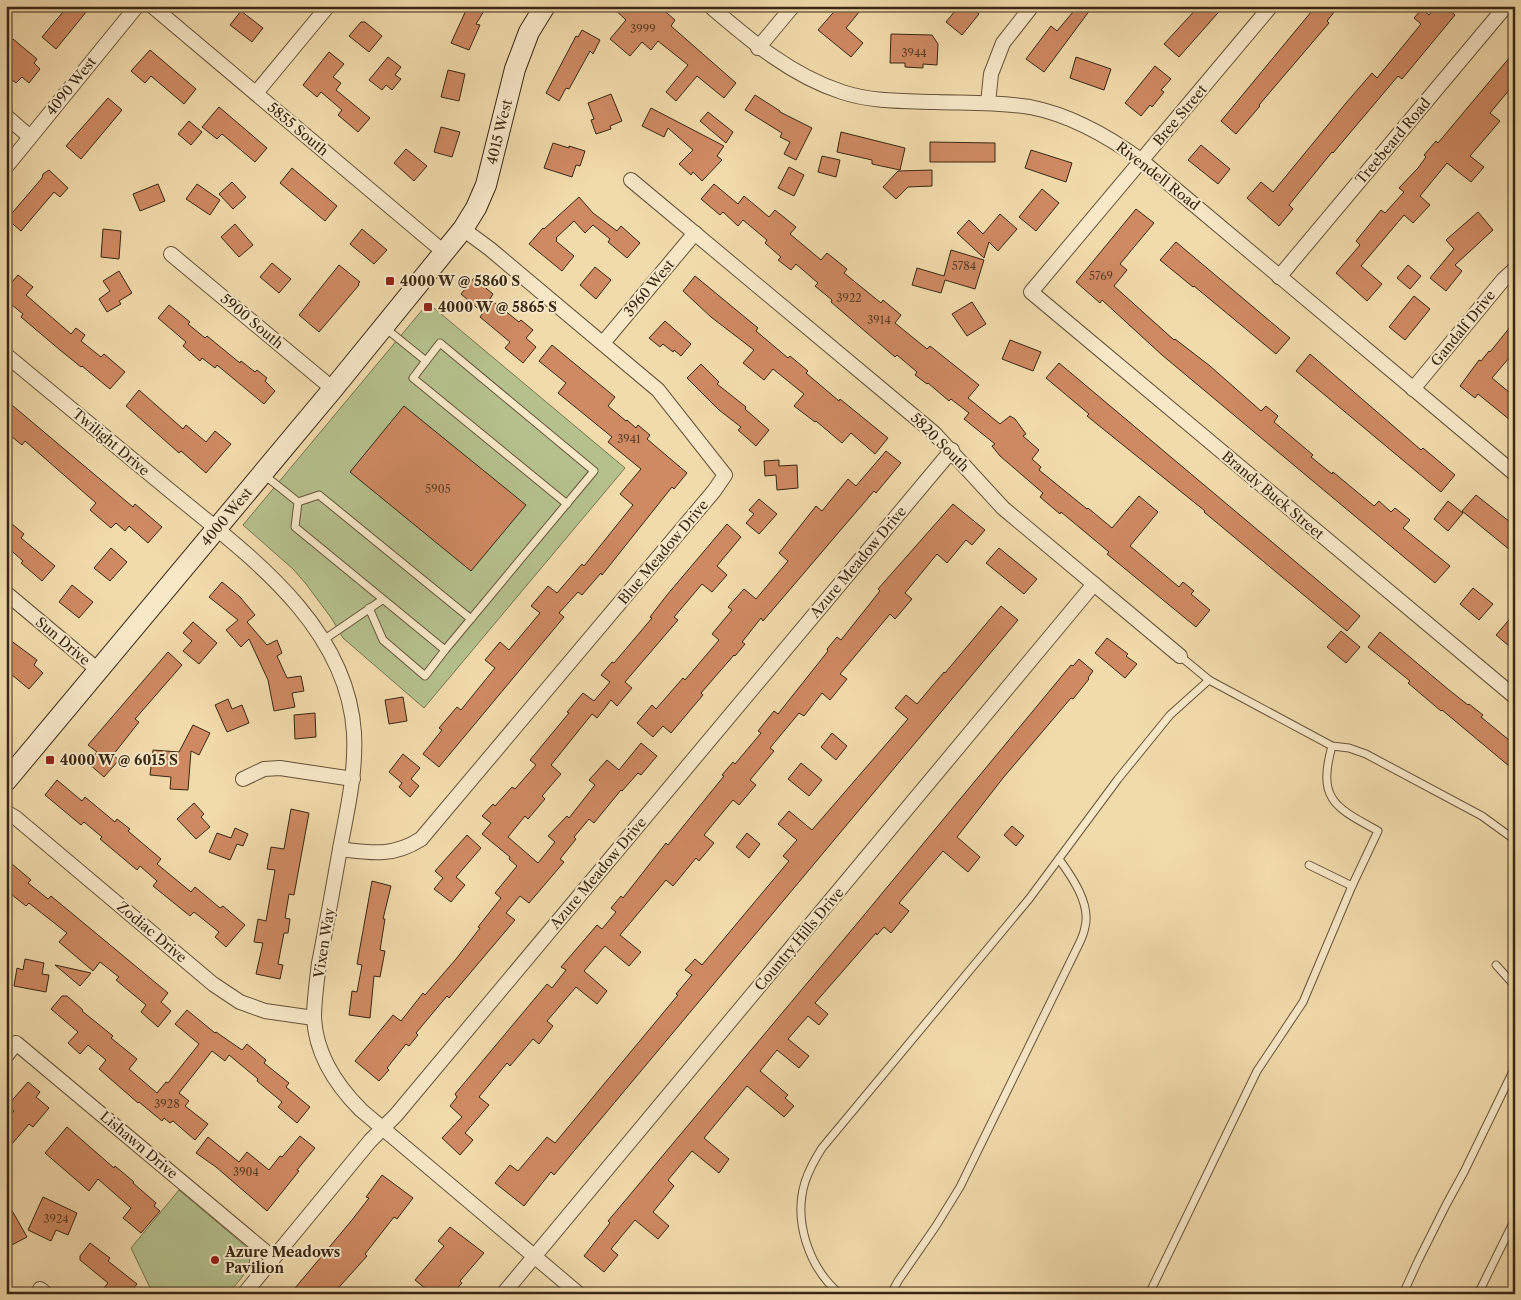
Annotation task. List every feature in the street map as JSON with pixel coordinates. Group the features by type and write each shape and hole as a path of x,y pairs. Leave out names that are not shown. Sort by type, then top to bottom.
{"street":[{"name":"4090 West","path":"6,167 137,6"},
{"name":"5855 South","path":"152,6 444,253"},
{"path":"256,93 328,6"},
{"name":"4015 West","path":"444,253 463,229 476,208 486,186 515,69 529,32 545,6"},
{"name":"Rivendell Road","path":"710,6 758,48 784,65 813,81 843,92 877,100 988,103 1030,108 1072,120 1102,134 1142,160 1515,474"},
{"path":"758,48 793,6"},
{"path":"988,103 991,74 1003,44 1032,6"},
{"name":"Bree Street","path":"1031,292 1271,6"},
{"name":"Treebeard Road","path":"1279,277 1506,6"},
{"path":"6,116 30,137"},
{"name":"5820 South","path":"631,180 934,433 952,450 1002,508 1180,656"},
{"name":"Blue Meadow Drive","path":"340,850 383,853 400,850 421,838 708,499 725,475 658,390 490,249 463,229"},
{"name":"3960 West","path":"603,344 695,233"},
{"name":"4000 West","path":"6,781 444,253"},
{"name":"5900 South","path":"172,254 333,389"},
{"name":"Gandalf Drive","path":"1413,389 1503,280 1515,269"},
{"name":"Brandy Buck Street","path":"1031,292 1515,697"},
{"name":"Twilight Drive","path":"6,355 216,529"},
{"name":"Azure Meadow Drive","path":"244,1294 364,1148 396,1115 952,450"},
{"name":"Vixen Way","path":"216,529 260,566 300,607 338,670 350,701 354,734 353,779 319,963 314,1018 320,1050 332,1076 345,1094 361,1110 579,1294"},
{"name":"Country Hills Drive","path":"503,1294 1094,584"},
{"name":"Sun Drive","path":"6,593 98,670"},
{"path":"243,780 264,769 280,768 353,779"},
{"name":"Zodiac Drive","path":"6,812 16,818 213,984 240,1002 265,1011 314,1018"},
{"name":"Lishawn Drive","path":"6,1056 16,1043 273,1258"}],"lane":[{"path":"384,326 426,361"},
{"path":"369,608 383,640 425,676 445,650 567,504 594,471 440,343 413,378 567,504"},
{"path":"261,474 298,502"},
{"path":"298,502 320,495 471,619"},
{"path":"298,502 295,527 445,650"},
{"path":"322,641 382,600"},
{"path":"1180,656 1209,680 1332,746 1349,748 1366,754 1482,816 1515,840"},
{"path":"840,1294 832,1288 818,1269 808,1247 804,1232 801,1215 805,1185 811,1166 834,1132 1022,906 1118,779 1164,722 1209,680"},
{"path":"1149,1294 1257,1071 1304,1002 1352,886 1378,831 1348,815 1328,793 1326,780 1332,746"},
{"path":"891,1294 960,1187 1086,926 1083,900 1068,870 1059,859"},
{"path":"1309,865 1352,886"},
{"path":"1496,965 1515,986"},
{"path":"1403,1294 1515,1067"},
{"path":"1478,1294 1515,1219"}],"green space":[{"path":"428,303 625,468 424,708 343,638 332,619 293,569 243,525"},
{"path":"179,1190 249,1249 250,1256 247,1268 241,1279 228,1294 153,1294 131,1248"}],"building":[{"path":"68,6 91,6 56,49 42,37"},
{"path":"468,6 487,6 476,24 480,25 469,50 451,43"},
{"path":"611,6 659,6 675,20 671,26 736,83 724,98 697,76 676,101 666,92 688,65 658,41 651,50 642,42 630,56 610,39 626,20"},
{"path":"839,6 864,6 846,28 863,43 851,57 818,30"},
{"path":"959,6 970,6 979,14 962,35 946,22"},
{"path":"1078,6 1093,6 1044,72 1026,59 1051,26 1057,31"},
{"path":"1199,6 1224,6 1179,57 1164,44"},
{"path":"1316,6 1339,6 1327,21 1329,23 1236,134 1221,121"},
{"path":"1436,6 1445,6 1455,15 1402,79 1398,76 1332,152 1289,205 1293,209 1279,226 1247,198 1261,182 1273,192 1372,73 1377,78 1417,29 1421,24 1414,18 1422,9 1429,15"},
{"path":"241,11 263,28 252,42 230,25"},
{"path":"361,22 365,22 382,36 369,52 349,36"},
{"path":"582,30 600,40 593,54 590,51 569,89 566,88 559,101 546,93 576,36 578,37"},
{"path":"891,34 932,35 938,44 937,65 923,64 923,68 905,67 905,63 890,63"},
{"path":"13,39 37,59 34,63 40,69 29,83 22,77 16,83 6,75 6,46"},
{"path":"150,50 196,89 184,104 151,76 145,83 131,71"},
{"path":"1515,51 1515,83 1490,113 1500,121 1470,156 1484,167 1471,182 1447,163 1420,196 1430,205 1413,223 1404,215 1361,266 1382,284 1367,301 1336,273 1360,245 1356,241 1381,210 1385,213 1404,192 1399,188 1418,168 1426,157 1424,155 1436,141 1438,143"},
{"path":"329,52 344,64 333,77 341,83 336,90 370,118 358,132 338,115 342,110 321,92 317,97 303,85"},
{"path":"388,57 401,67 395,75 401,79 392,90 386,85 382,90 369,80"},
{"path":"1076,57 1111,69 1104,90 1070,78"},
{"path":"1155,66 1171,79 1161,90 1164,92 1152,107 1150,105 1141,116 1125,103"},
{"path":"448,70 465,74 459,101 441,97"},
{"path":"611,94 622,121 610,126 611,129 596,134 591,120 594,119 588,103"},
{"path":"755,95 780,112 812,128 796,160 784,154 790,142 780,137 782,133 745,110"},
{"path":"108,98 122,110 81,159 66,146"},
{"path":"219,107 267,148 255,162 222,134 217,139 202,127"},
{"path":"651,108 724,146 717,156 722,160 702,181 693,172 691,175 679,164 693,150 668,128 664,137 642,126"},
{"path":"708,112 733,132 726,143 700,121"},
{"path":"189,121 202,132 191,145 178,134"},
{"path":"441,127 460,132 452,157 434,152"},
{"path":"841,132 905,148 900,170 872,164 872,160 837,152"},
{"path":"930,142 995,143 995,162 930,162"},
{"path":"553,143 585,151 580,166 576,165 572,177 544,168"},
{"path":"1201,145 1230,169 1218,184 1188,160"},
{"path":"406,149 427,166 414,181 394,163"},
{"path":"1031,150 1072,163 1066,182 1025,168"},
{"path":"822,156 840,160 836,177 818,172"},
{"path":"789,167 804,175 794,196 778,188"},
{"path":"292,168 337,206 325,221 280,183"},
{"path":"49,170 68,188 60,197 54,192 21,231 7,219 42,178 43,174"},
{"path":"932,170 932,186 908,187 896,199 883,187 898,171"},
{"path":"232,182 246,197 233,209 219,194"},
{"path":"158,184 165,201 140,211 133,194"},
{"path":"197,184 220,200 210,215 186,199"},
{"path":"714,184 738,204 744,196 769,217 775,210 796,227 790,234 821,260 827,253 847,269 844,273 881,303 883,300 901,315 895,323 927,349 930,346 979,385 968,398 1000,424 1010,416 1015,419 1026,434 1023,436 1039,450 1032,459 1041,467 1039,470 1112,528 1139,496 1158,512 1130,546 1179,587 1183,582 1194,591 1191,594 1210,610 1196,627 1107,554 1109,552 1061,512 1060,514 1040,497 1043,493 1000,456 992,446 995,444 964,419 969,413 951,399 949,401 928,383 915,375 917,372 897,355 895,357 831,302 832,300 815,286 818,283 796,264 791,270 778,260 781,257 765,243 767,240 743,220 738,226 723,212 720,215 701,199"},
{"path":"1042,189 1059,203 1036,231 1019,217"},
{"path":"579,197 593,213 617,231 621,226 640,243 627,258 608,242 610,239 593,225 585,233 574,221 556,238 556,241 574,256 562,271 529,244 543,228"},
{"path":"1136,209 1154,223 1120,264 1127,270 1114,286 1174,340 1210,366 1261,411 1266,406 1278,416 1274,422 1332,474 1333,472 1374,506 1379,501 1391,512 1395,508 1410,520 1403,528 1450,566 1435,583 1162,355 1102,300 1100,303 1076,282"},
{"path":"1478,212 1493,230 1455,265 1462,271 1446,291 1430,278 1454,249 1446,240"},
{"path":"1000,214 1017,229 998,251 989,242 984,258 957,233 969,220 983,234"},
{"path":"235,224 253,245 239,257 221,237"},
{"path":"103,229 121,231 119,259 101,257"},
{"path":"362,229 387,250 374,264 350,244"},
{"path":"1176,242 1290,338 1276,354 1160,260"},
{"path":"951,250 984,260 975,289 945,280 941,293 912,285 917,268 944,276"},
{"path":"272,263 291,279 279,293 260,277"},
{"path":"339,265 360,282 319,332 299,315"},
{"path":"1408,265 1421,276 1410,289 1397,278"},
{"path":"595,267 611,280 596,299 580,285"},
{"path":"119,271 132,293 119,301 121,304 107,312 99,299 110,291 103,281"},
{"path":"18,275 33,287 26,295 71,334 76,328 85,335 81,341 101,357 104,354 125,372 110,389 21,317 23,314 6,300 6,289"},
{"path":"695,276 758,328 756,331 788,358 790,356 808,371 806,373 839,401 840,399 888,438 875,454 851,433 842,443 816,421 794,406 804,394 773,369 764,380 743,363 754,350 711,317 683,291"},
{"path":"474,278 493,294 490,299 519,322 521,320 533,330 526,338 536,347 523,363 505,348 510,342 480,317 483,313 461,294"},
{"path":"1414,296 1430,309 1405,340 1389,327"},
{"path":"972,302 986,324 967,336 952,314"},
{"path":"169,305 190,322 188,324 205,338 207,336 240,363 241,361 255,372 257,370 267,378 265,381 275,391 264,404 217,365 215,368 202,358 200,361 183,346 186,342 158,318"},
{"path":"665,321 691,344 681,356 663,344 660,347 649,338"},
{"path":"1515,321 1515,351 1492,378 1515,397 1515,424 1478,394 1475,398 1460,386 1479,360 1481,361 1490,352"},
{"path":"1010,340 1041,352 1033,371 1002,359"},
{"path":"552,345 615,397 608,406 636,428 638,425 650,435 647,439 687,473 674,489 672,487 602,575 601,573 582,595 578,592 559,613 564,617 439,767 423,754 442,730 439,728 457,707 461,710 495,668 485,660 500,642 509,650 540,613 531,606 548,586 557,593 582,564 584,566 633,505 620,494 641,469 608,442 612,437 558,393 566,383 539,361"},
{"path":"1310,354 1421,450 1423,448 1455,475 1441,492 1296,371"},
{"path":"1059,363 1360,616 1347,631 1205,511 1087,416 1089,414 1046,378"},
{"path":"701,364 719,382 717,384 746,407 745,409 769,430 756,446 738,430 741,427 719,410 687,378"},
{"path":"139,390 183,429 186,425 206,442 215,431 231,444 206,473 181,451 179,453 126,406"},
{"path":"6,400 133,507 135,504 162,527 148,543 129,526 125,531 116,523 111,528 90,510 96,503 25,441 22,445 6,432"},
{"path":"404,406 526,505 471,571 350,472"},
{"path":"886,451 901,463 876,493 874,491 763,621 761,618 742,642 745,644 701,693 703,695 671,733 663,726 653,737 637,723 652,705 656,709 683,678 685,680 719,640 712,634 732,610 728,607 744,589 756,599 788,561 779,553 816,506 822,511 848,479 856,486"},
{"path":"779,460 779,466 797,465 798,488 777,490 776,475 765,476 764,461"},
{"path":"1476,495 1515,526 1515,554 1462,511"},
{"path":"759,499 777,514 759,534 746,523 754,514 749,510"},
{"path":"1448,501 1463,513 1448,531 1434,519"},
{"path":"953,504 985,530 972,545 966,540 947,563 937,554 905,593 912,599 895,619 890,614 840,674 847,679 830,700 822,693 804,716 799,713 770,748 774,751 750,780 756,785 739,805 733,800 704,835 714,843 699,861 696,858 673,886 666,880 620,935 641,952 629,966 605,946 584,971 607,991 597,1004 576,987 547,1021 553,1026 539,1044 533,1039 510,1066 507,1063 479,1097 489,1105 465,1133 473,1140 460,1155 442,1138 462,1117 450,1106 457,1097 455,1094 547,984 552,988 566,970 561,967 597,925 602,929 616,912 611,908 621,896 623,898 666,843 668,845 724,776 722,775 733,762 735,764 761,733 758,731 774,711 778,714 837,637 841,640 880,591 878,589"},
{"path":"6,519 24,534 21,538 55,566 42,581 21,563 23,561 6,546"},
{"path":"727,524 741,537 717,566 727,575 712,592 702,584 674,617 678,620 625,682 632,688 617,706 611,700 597,718 592,714 551,765 561,774 542,796 545,799 528,819 525,816 508,837 538,863 555,842 548,836 567,816 569,818 595,785 589,780 607,760 619,770 641,743 657,756 641,775 638,773 621,790 594,823 589,819 574,837 576,839 560,859 564,862 529,903 520,896 506,913 515,920 449,998 447,996 416,1033 418,1035 409,1046 406,1044 387,1068 389,1070 379,1081 355,1061 393,1015 401,1021 423,993 425,995 456,959 501,898 495,893 517,866 509,859 510,857 482,834 491,823 482,816 493,804 495,806 512,787 515,789 536,765 530,760 583,693 594,701 610,682 601,675 612,662 614,663 652,618 650,617 667,595"},
{"path":"111,548 127,562 110,581 94,568"},
{"path":"999,548 1037,579 1024,594 986,563"},
{"path":"222,582 240,597 255,615 247,622 267,645 277,640 282,653 277,656 287,678 301,676 304,691 292,693 295,707 274,711 268,680 249,639 241,647 226,630 238,620 209,597"},
{"path":"72,585 93,602 79,618 59,602"},
{"path":"1473,588 1493,604 1479,620 1460,604"},
{"path":"1001,606 1018,620 554,1175 551,1172 524,1206 495,1183 510,1165 518,1171 547,1137 555,1143 678,995 676,994 692,975 685,970 695,959 702,965 789,861 783,856 797,840 778,824 789,811 812,830 908,719 895,708 906,695 917,704"},
{"path":"1515,613 1515,651 1496,635"},
{"path":"193,622 217,643 199,664 183,651 192,641 183,633"},
{"path":"1341,631 1360,647 1346,663 1327,647"},
{"path":"1380,632 1449,690 1483,715 1481,717 1515,745 1515,771 1441,711 1408,683 1410,681 1368,647"},
{"path":"6,637 37,660 34,665 43,673 29,689 6,670"},
{"path":"1107,638 1128,654 1126,656 1137,664 1125,678 1095,653"},
{"path":"168,652 182,665 135,719 139,722 113,755 119,760 104,777 88,763 97,752 88,745"},
{"path":"1079,659 1093,671 1089,679 1003,778 957,837 980,857 968,872 943,851 899,903 909,911 891,933 884,927 877,935 876,933 815,1003 828,1014 819,1025 808,1016 788,1039 809,1056 799,1068 777,1050 760,1071 788,1095 785,1098 794,1106 784,1117 747,1086 704,1138 729,1159 719,1173 692,1151 668,1180 674,1186 653,1212 669,1226 658,1239 635,1220 611,1249 618,1255 604,1272 584,1256 610,1223 608,1221 1071,665 1073,666"},
{"path":"403,697 407,721 389,724 385,700"},
{"path":"228,699 232,709 242,705 249,723 227,732 215,705"},
{"path":"315,713 316,737 295,739 294,715"},
{"path":"193,725 210,733 199,755 191,751 188,790 170,789 171,777 150,775 153,750 179,752"},
{"path":"832,733 847,746 836,760 821,747"},
{"path":"403,754 420,768 411,779 419,786 410,797 399,787 402,783 389,772"},
{"path":"801,763 822,780 809,796 788,779"},
{"path":"57,780 82,801 85,797 115,822 117,819 130,829 128,831 161,859 157,864 191,892 195,887 220,908 223,906 245,925 226,947 215,937 219,932 194,912 190,916 153,886 157,881 140,866 137,870 100,839 102,837 84,822 81,825 45,795"},
{"path":"194,803 204,814 201,817 210,827 196,839 177,819"},
{"path":"291,809 309,813 294,895 289,894 285,918 290,919 288,933 284,933 278,964 283,965 280,979 256,974 263,943 254,942 258,919 266,921 275,870 267,869 271,847 284,849"},
{"path":"1012,826 1024,836 1016,846 1004,835"},
{"path":"235,828 248,834 243,846 237,844 230,860 209,852 217,833 231,838"},
{"path":"747,833 760,844 749,858 736,847"},
{"path":"467,835 481,848 456,877 465,885 451,902 434,889 443,878 435,871"},
{"path":"6,859 31,880 28,883 48,899 51,896 168,993 161,1002 171,1011 158,1027 141,1012 146,1005 116,980 119,977 100,962 93,971 59,942 67,933 29,903 26,906 6,890"},
{"path":"372,881 391,886 383,919 385,919 380,950 385,951 380,977 374,976 370,1018 349,1015 352,991 357,992 362,965 357,964"},
{"path":"25,959 44,963 42,974 49,975 46,992 14,986 17,968 23,970"},
{"path":"55,965 91,973 80,986"},
{"path":"62,996 67,996 113,1036 111,1038 137,1059 129,1069 157,1093 166,1082 168,1083 199,1044 175,1024 187,1010 215,1033 242,1050 247,1044 266,1060 264,1063 289,1083 286,1087 310,1107 297,1123 278,1107 282,1102 257,1081 258,1079 229,1055 225,1061 212,1051 179,1093 189,1101 185,1106 208,1124 195,1140 173,1121 170,1123 164,1118 162,1121 99,1069 106,1060 88,1045 80,1054 68,1043 78,1032 51,1009"},
{"path":"28,1082 40,1092 36,1097 49,1108 33,1127 29,1124 6,1151 6,1120 14,1111 8,1105"},
{"path":"67,1127 114,1168 115,1166 134,1182 156,1203 154,1206 160,1211 141,1233 123,1218 131,1208 98,1179 89,1191 45,1153"},
{"path":"300,1136 315,1148 267,1211 216,1167 196,1153 208,1137 239,1162 247,1152 269,1170"},
{"path":"382,1175 413,1198 397,1219 394,1217 365,1254 367,1256 333,1294 290,1294 352,1220 369,1198 366,1197"},
{"path":"43,1197 77,1213 68,1235 56,1230 51,1241 28,1230"},
{"path":"6,1200 27,1237 6,1248"},
{"path":"450,1227 484,1253 460,1281 462,1283 452,1294 432,1294 415,1280 444,1246 438,1241"},
{"path":"90,1243 110,1258 108,1261 137,1284 129,1294 99,1294 108,1283 80,1260 80,1256"}],"place":[{"name":"4000 W @ 5860 S","path":"390,281"},
{"name":"4000 W @ 5865 S","path":"428,307"},
{"name":"4000 W @ 6015 S","path":"50,760"},
{"name":"Azure Meadows Pavilion","path":"215,1260"}]}
